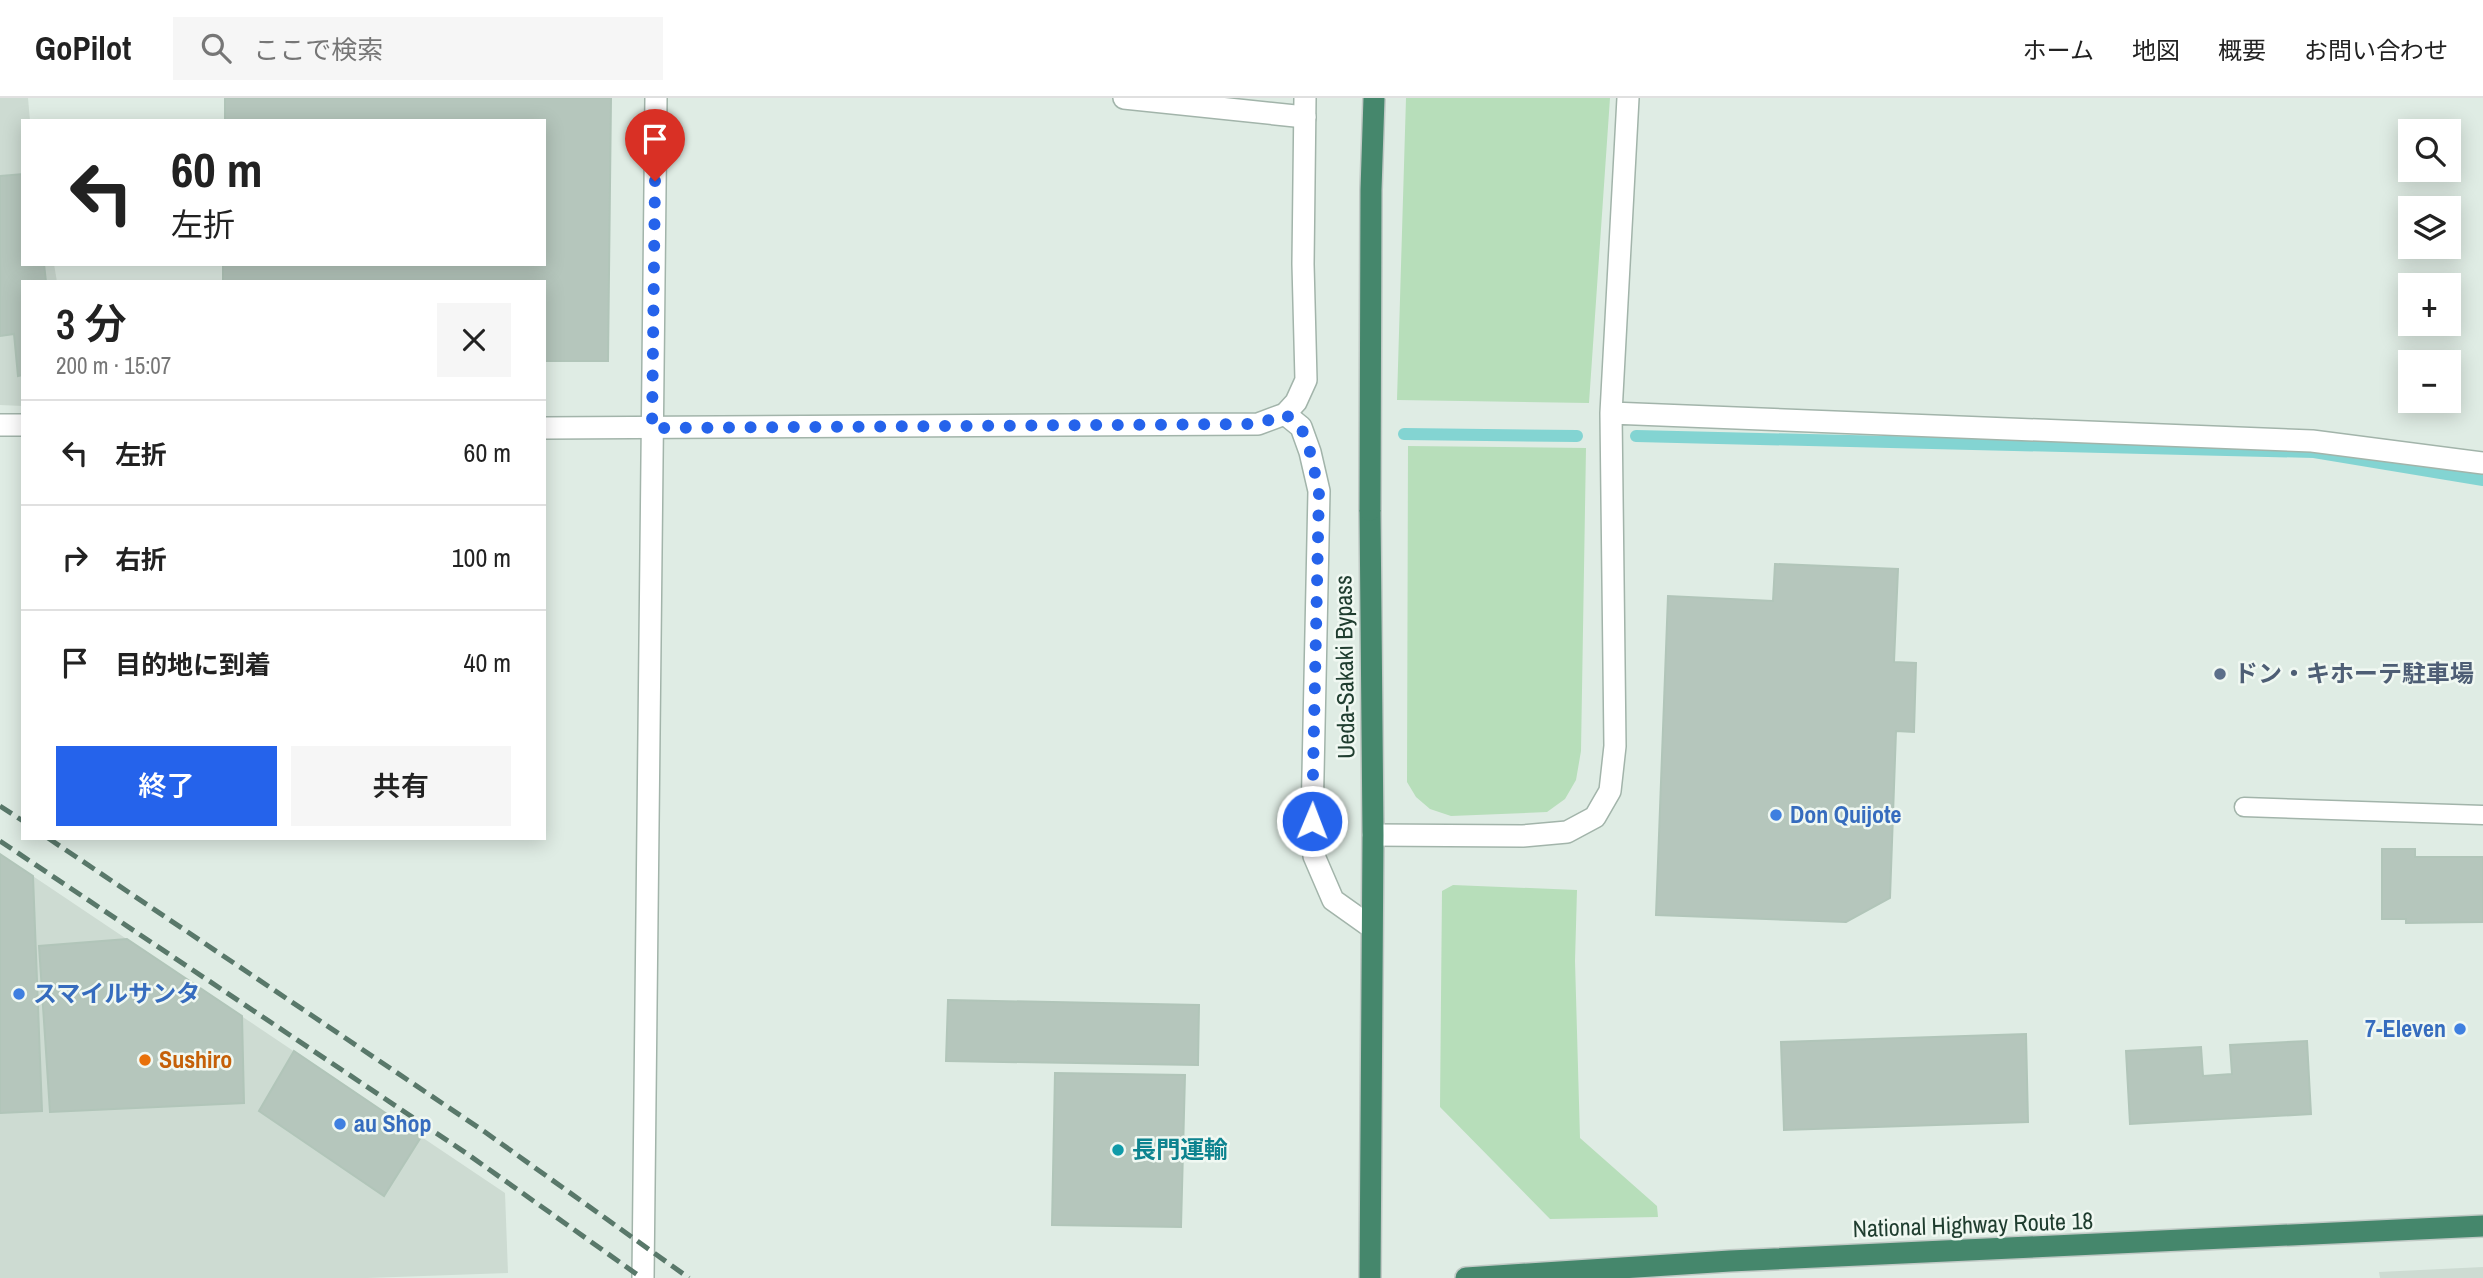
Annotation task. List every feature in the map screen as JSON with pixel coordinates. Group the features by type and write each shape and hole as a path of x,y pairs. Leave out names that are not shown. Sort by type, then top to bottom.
{"highway":[{"name":"Ueda-Sakaki Bypass","path":"1370,1278 1373,835 1371,190 1374,98"},
{"name":"National Highway Route 18","path":"1466,1278 1730,1261 2483,1226"},
{"path":"1674,1278 1730,1261"}],"street":[{"path":"643,1278 656,98"},
{"path":"546,428 1258,424 1285,414 1296,402 1306,380 1303,264 1305,108 1124,98"},
{"path":"1373,835 1523,836 1567,832 1595,817 1610,791 1615,746 1611,412 1629,98"},
{"path":"1611,412 2312,440 2483,463"},
{"path":"1285,414 1301,427 1319,491 1314,856 1333,900 1371,927"},
{"path":"0,425 21,425"}],"lane":[{"path":"2244,807 2483,815"}],"shaded area":[{"path":"0,98 28,98 30,119 21,119 21,266 54,266 57,280 21,280 21,406 0,405"},
{"path":"0,854 505,1193 508,1273 367,1278 0,1278"},
{"path":"2483,1267 2483,1278 2380,1278 2379,1272"}],"green space":[{"path":"1406,98 1610,98 1589,403 1397,400"},
{"path":"1408,446 1586,448 1581,751 1576,780 1565,799 1547,812 1451,816 1430,809 1416,797 1407,782"},
{"path":"1453,885 1577,890 1575,961 1580,1138 1657,1206 1658,1217 1550,1219 1440,1107 1442,891"}],"building":[{"path":"225,98 611,98 608,361 546,361 546,280 223,280 223,266 546,266 546,119 225,119"},
{"path":"21,174 21,266 44,266 46,280 21,280 21,375 18,376 14,334 0,336 0,176"},
{"name":"Don Quijote","path":"1775,564 1898,569 1894,662 1916,663 1914,732 1896,731 1890,898 1846,922 1656,915 1668,596 1773,601"},
{"path":"2382,849 2415,849 2415,857 2483,857 2483,922 2406,923 2406,919 2382,919"},
{"name":"スマイルサンタ","path":"0,854 33,876 42,1111 0,1113"},
{"name":"Sushiro","path":"127,939 242,1016 244,1103 50,1112 39,946"},
{"path":"948,1000 1199,1005 1198,1065 946,1061"},
{"path":"2026,1034 2028,1122 1784,1130 1781,1042"},
{"path":"2307,1041 2311,1114 2130,1124 2126,1051 2201,1047 2203,1076 2232,1074 2230,1045"},
{"name":"au Shop","path":"294,1051 421,1137 384,1196 259,1111"},
{"name":"長門運輸","path":"1055,1073 1185,1075 1181,1227 1052,1225"}],"waterway":[{"path":"1404,434 1577,436"},
{"path":"1636,436 2314,452 2483,480"}],"railway":[{"path":"0,806 21,820"},
{"path":"51,840 485,1132 689,1278"},
{"path":"0,841 466,1153 642,1278"}],"place":[{"name":"ドン・キホーテ駐車場","path":"2220,674"},
{"name":"Don Quijote","path":"1776,815"},
{"name":"スマイルサンタ","path":"19,994"},
{"name":"7-Eleven","path":"2460,1029"},
{"name":"Sushiro","path":"145,1060"},
{"name":"au Shop","path":"340,1124"},
{"name":"長門運輸","path":"1118,1150"}],"route":[{"path":"655,181 652,428 1258,424 1285,414 1301,427 1319,491 1312,821"}]}
